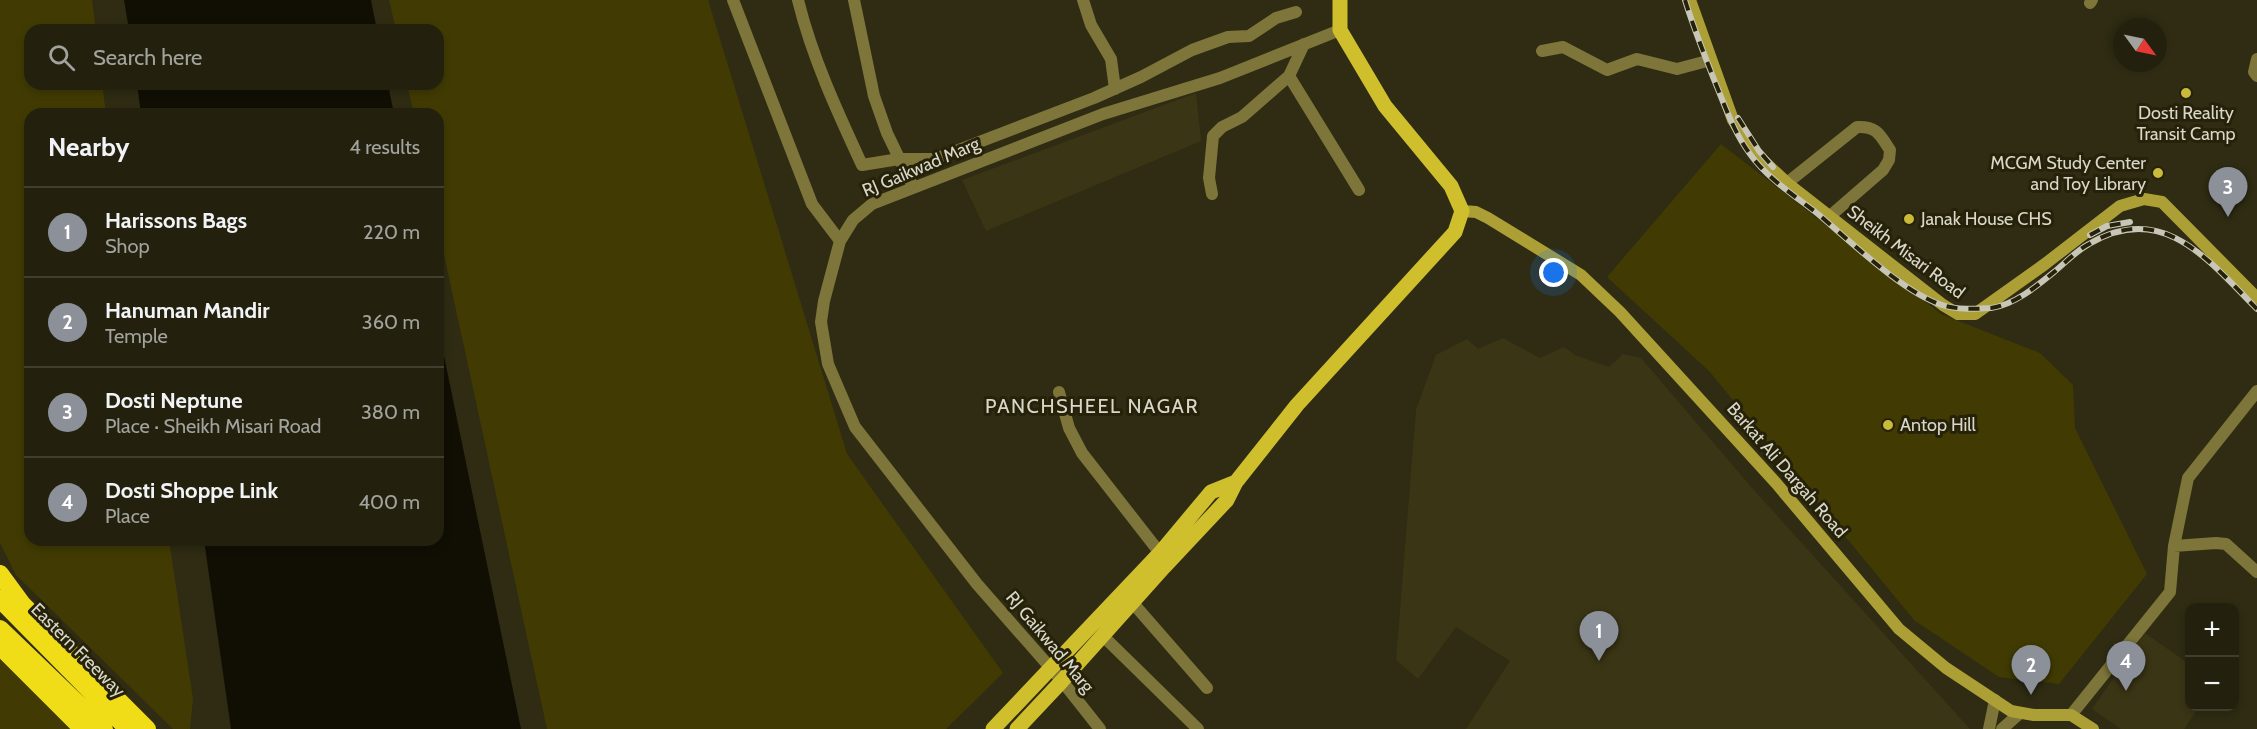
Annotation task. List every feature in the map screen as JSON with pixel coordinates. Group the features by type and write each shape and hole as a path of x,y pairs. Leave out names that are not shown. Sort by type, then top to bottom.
{"highway":[{"path":"0,574 22,604 147,729"},
{"name":"Eastern Freeway","path":"0,599 128,729"},
{"name":"Eastern Freeway","path":"0,629 104,729"},
{"path":"0,646 83,729"}],"main road":[{"path":"1017,729 1227,500 1236,482 1297,405 1455,232 1462,211 1451,186 1384,106 1340,30 1340,0"},
{"name":"Sheikh Misari Road","path":"1690,0 1738,130 1755,153 1787,183 1942,305 1958,314 1976,314 2120,206 2144,198 2162,202 2257,298"},
{"name":"Barkat Ali Dargah Road","path":"1462,211 1476,212 1488,218 1581,275 1620,312 1722,421 1899,628 1946,668 2011,711 2034,715 2071,715"},
{"path":"993,729 1160,553 1211,492 1236,482"},
{"path":"2071,715 2093,729"}],"street":[{"path":"733,0 813,204 840,241"},
{"path":"798,0 806,34 840,119 862,165 899,159 935,159 1115,89 1192,50 1228,37 1248,36 1276,18 1296,12"},
{"path":"854,0 874,96 899,159 913,187"},
{"path":"1083,0 1091,25 1111,59 1115,89"},
{"name":"RJ Gaikwad Marg","path":"1100,729 1051,668 977,584 855,427 828,364 821,322 824,301 840,241 853,220 872,204 1103,114 1220,78 1340,30"},
{"path":"1212,194 1209,178 1213,136 1221,126 1242,117 1289,76 1304,44"},
{"path":"1542,51 1563,47 1607,70 1636,59 1677,69 1711,60"},
{"path":"2257,59 2254,72 2257,76"},
{"path":"1289,76 1359,190"},
{"path":"1787,183 1857,127 1868,127 1877,131 1890,150 1889,160 1883,171 1830,216"},
{"path":"1059,392 1069,428 1082,453 1160,553"},
{"path":"2071,715 2170,592 2174,546 2188,478 2257,392"},
{"path":"2174,546 2226,544 2257,572"},
{"path":"1132,602 1207,688"},
{"path":"1102,635 1198,729"},
{"path":"1989,729 1995,700"},
{"path":"2002,729 2020,713"}],"shaded area":[{"path":"0,0 92,0 95,24 24,24 24,90 103,90 105,108 24,108 24,546 170,546 193,699 190,729 173,729 16,575 0,543"},
{"path":"124,0 371,0 376,24 128,24"},
{"path":"389,0 708,0 847,454 1003,673 946,729 547,729 444,255 444,108 413,108 408,90 444,90 444,24 395,24"},
{"path":"138,90 389,90 393,108 140,108"},
{"path":"1196,93 1201,141 986,231 962,180"},
{"path":"1721,144 1941,314 2040,353 2073,385 2075,428 2147,574 2059,684 1999,677 1914,620 1709,371 1607,277"},
{"path":"1503,338 1540,358 1564,347 1575,355 1609,367 1623,354 1641,358 1753,489 1970,729 1466,729 1510,661 1456,627 1418,679 1396,660 1416,410 1436,355 1467,339 1478,349"},
{"path":"444,356 521,729 231,729 205,546 444,546"},
{"path":"2145,633 2185,661 2185,711 2196,711 2184,729 2121,729 2092,709"},
{"path":"0,651 78,729 0,729"}],"railway":[{"path":"1685,0 1729,117 1757,163 1773,179 1878,265 1927,299 1948,307 1991,308 2000,306 2033,289 2089,244 2115,232 2140,229 2162,233 2183,242 2221,272 2257,309"},
{"path":"1738,118 1759,151 1773,167"},
{"path":"2090,235 2107,226 2130,222"}],"place":[{"name":"Dosti Reality Transit Camp","path":"2186,93"},
{"name":"MCGM Study Center and Toy Library","path":"2158,173"},
{"name":"Dosti Neptune","path":"2228,217"},
{"name":"Janak House CHS","path":"1909,219"},
{"name":"Antop Hill","path":"1888,425"},
{"name":"Harissons Bags","path":"1599,661"},
{"name":"Dosti Shoppe Link","path":"2126,691"},
{"name":"Hanuman Mandir","path":"2031,695"}],"district":[{"name":"PANCHSHEEL NAGAR","path":"1092,406"}]}
